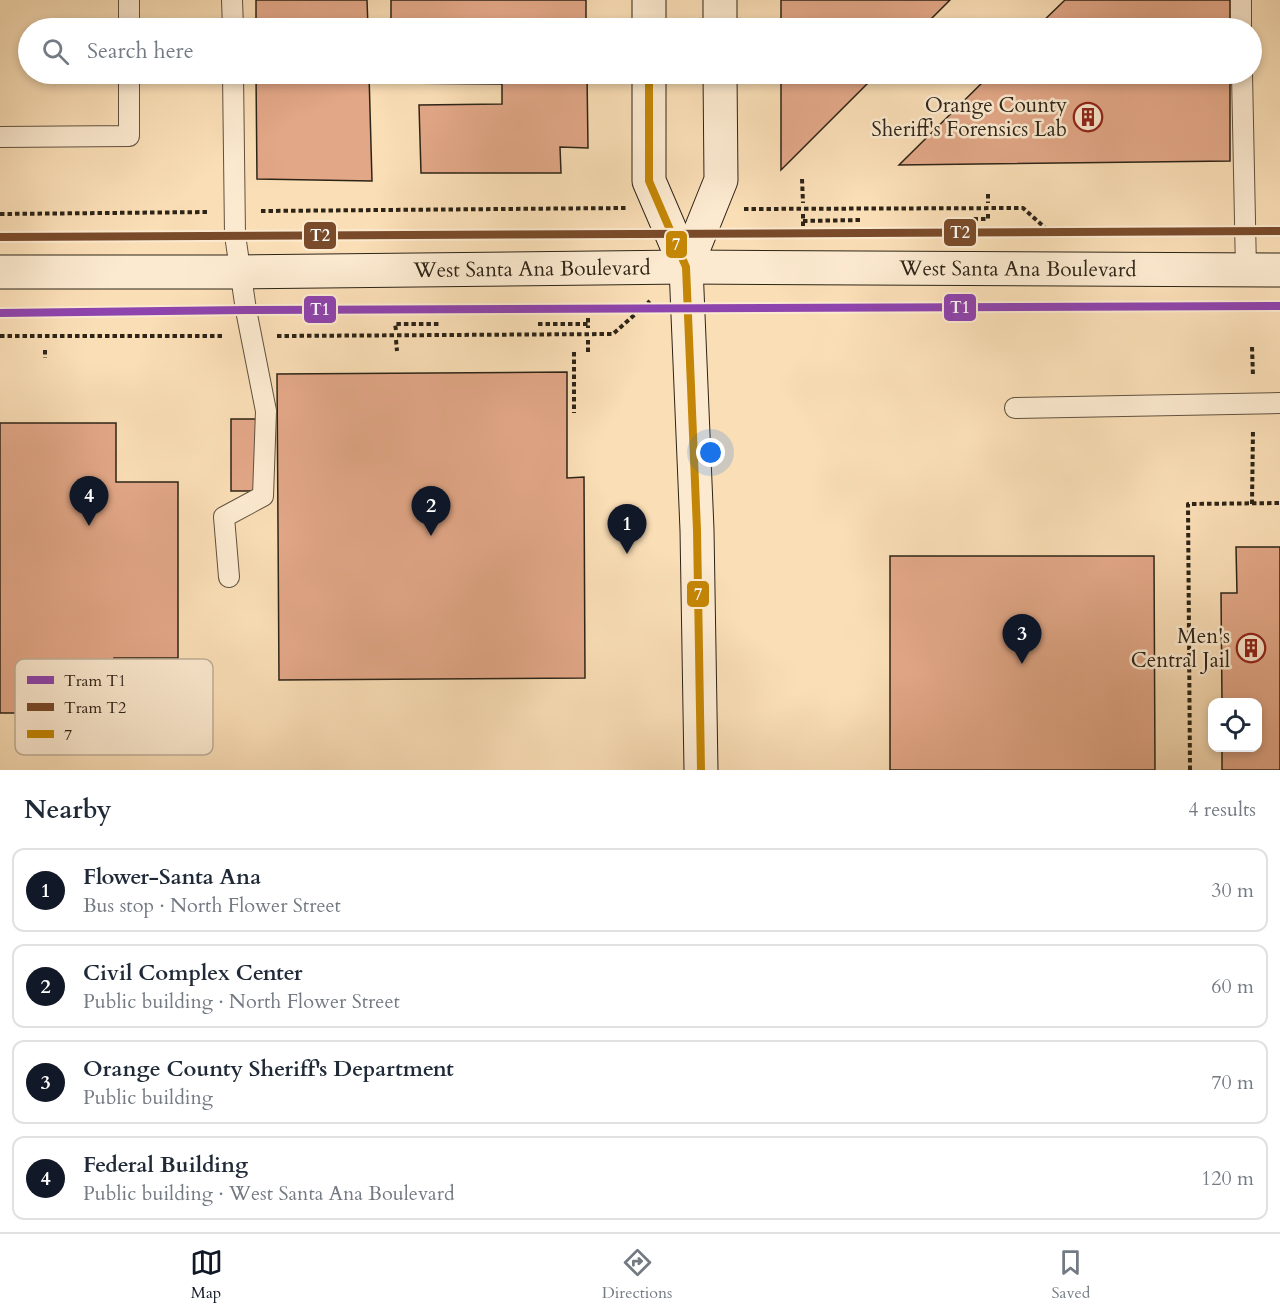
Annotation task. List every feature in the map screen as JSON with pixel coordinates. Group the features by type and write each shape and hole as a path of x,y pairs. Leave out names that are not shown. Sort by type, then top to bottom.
{"main road":[{"path":"649,0 649,18"},
{"path":"720,0 720,18"},
{"path":"649,84 649,181 686,267 697,530 701,770"},
{"path":"686,267 721,180 720,84"},
{"name":"West Santa Ana Boulevard","path":"0,272 686,267 1280,270"}],"lane":[{"path":"129,0 129,18"},
{"path":"232,0 233,18"},
{"path":"1241,0 1241,18"},
{"path":"0,137 129,136 129,84"},
{"path":"229,577 224,517 264,496 266,411 250,336 235,235 233,84"},
{"path":"1242,84 1245,270"},
{"path":"1015,408 1280,403"}],"path":[{"path":"802,179 802,202"},
{"path":"988,194 988,202"},
{"path":"710,209 1023,208 1092,270"},
{"path":"0,214 661,209"},
{"path":"951,219 988,219 988,213"},
{"path":"802,214 803,227"},
{"path":"802,221 860,220"},
{"path":"0,336 613,334 686,267"},
{"path":"538,324 588,323"},
{"path":"396,330 395,324 439,324"},
{"path":"588,339 588,352"},
{"path":"396,340 397,351"},
{"path":"1252,347 1253,383"},
{"path":"45,350 45,358"},
{"path":"574,352 574,413"},
{"path":"1252,425 1252,504"},
{"path":"1190,770 1188,504 1280,503"}],"building":[{"path":"256,0 367,0 368,18 256,18"},
{"path":"391,0 586,0 586,18 391,18"},
{"path":"781,0 950,0 932,18 781,18"},
{"path":"1065,0 1230,0 1230,18 1046,18"},
{"path":"256,84 369,84 372,181 257,179"},
{"path":"502,84 587,84 588,148 560,147 561,173 421,173 419,105 502,104"},
{"path":"781,84 867,84 781,170"},
{"name":"Orange County Sheriff's Forensics Lab","path":"981,84 1230,84 1230,161 899,165"},
{"path":"567,372 567,478 584,477 585,678 279,680 277,374"},
{"path":"231,419 257,419 257,491 231,491"},
{"path":"0,423 116,423 116,482 178,482 178,658 15,659 15,713 0,713"},
{"name":"Men's Central Jail","path":"1236,547 1280,547 1280,770 1222,770 1222,752 1262,752 1262,698 1222,698 1221,593 1237,593"},
{"path":"890,556 1154,556 1155,770 890,770"}],"tram line":[{"name":"T2","path":"0,237 1280,231"},
{"name":"T1","path":"0,313 1280,306"}],"transit line":[{"name":"7","path":"649,84 649,181 686,267 697,530 701,770"}],"place":[{"name":"Orange County Sheriff's Forensics Lab","path":"1088,117"},
{"name":"Federal Building","path":"89,526"},
{"name":"Civil Complex Center","path":"431,536"},
{"name":"Flower-Santa Ana","path":"627,554"},
{"name":"Men's Central Jail","path":"1251,648"},
{"name":"Orange County Sheriff's Department","path":"1022,664"}]}
